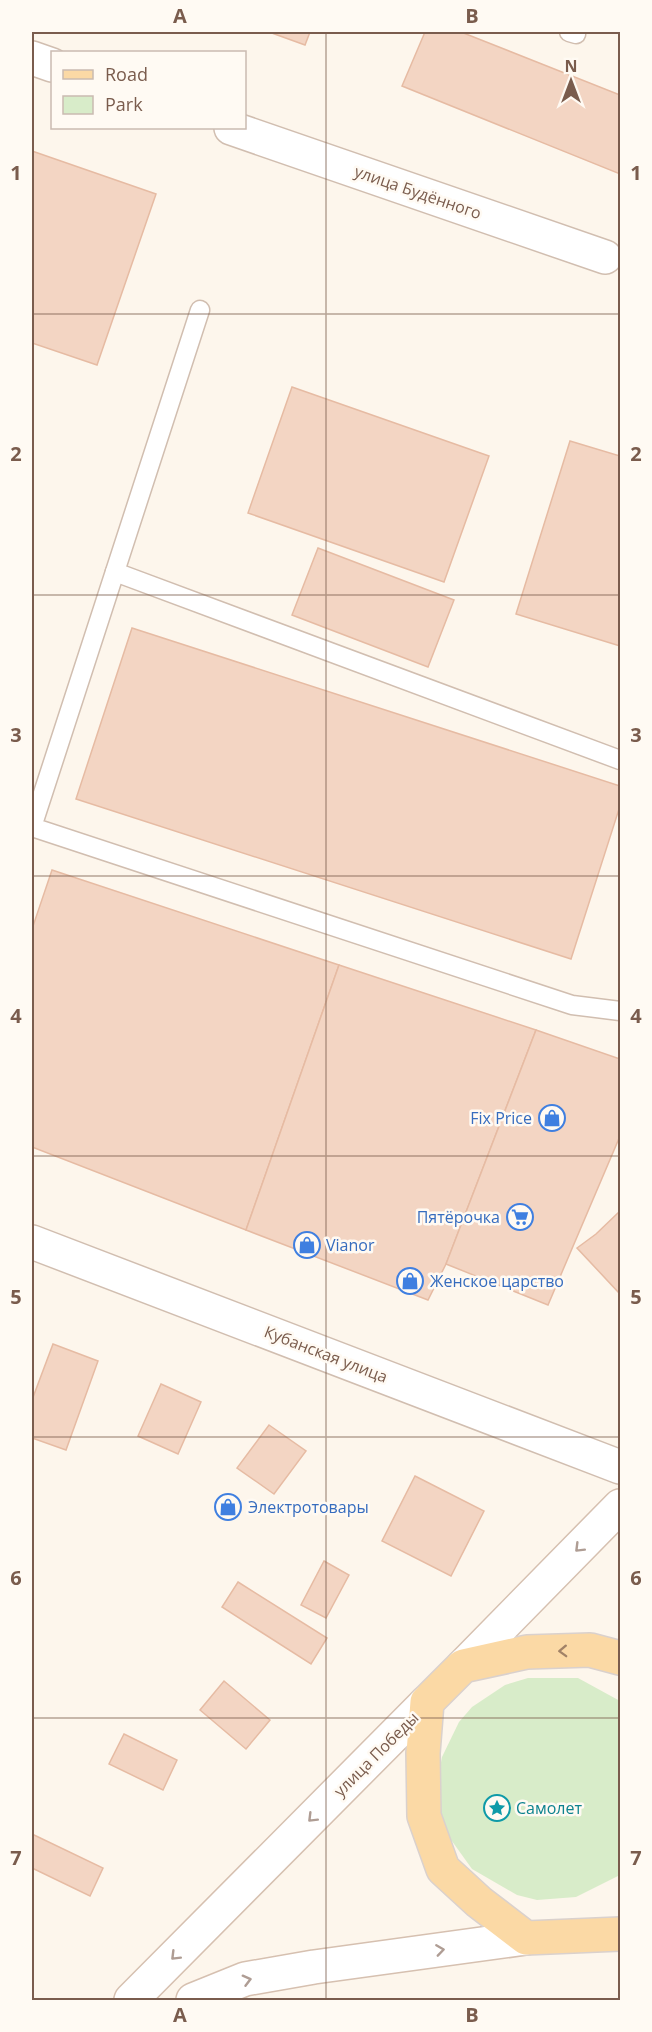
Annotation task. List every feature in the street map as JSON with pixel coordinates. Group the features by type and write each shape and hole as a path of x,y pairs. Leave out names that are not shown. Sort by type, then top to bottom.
{"main road":[{"path":"462,1666 527,1652 590,1650 621,1658"},
{"name":"улица Победы","path":"428,1702 462,1666"},
{"path":"428,1702 423,1753 424,1816 442,1869 525,1938 621,1934"},
{"path":"586,1936 621,1910"}],"street":[{"path":"32,58 51,65"},
{"name":"улица Будённого","path":"234,129 605,257"},
{"name":"Кубанская улица","path":"32,1242 621,1467"},
{"name":"улица Победы","path":"462,1666 621,1506"},
{"name":"улица Победы","path":"131,2001 428,1702"},
{"path":"193,2001 245,1979 314,1967 525,1938"}],"lane":[{"path":"568,32 576,34 576,32"},
{"path":"200,310 32,827 572,1005 621,1011"},
{"path":"115,572 621,760"}],"green space":[{"path":"528,1678 578,1678 620,1701 620,1875 576,1897 537,1900 517,1895 472,1869 449,1837 441,1818 438,1778 442,1757 459,1722 472,1707 505,1685"}],"building":[{"path":"269,32 310,32 305,45"},
{"path":"425,32 461,32 620,95 620,174 402,86"},
{"path":"32,151 156,194 97,365 32,343"},
{"path":"292,387 489,456 444,582 248,513"},
{"path":"570,441 620,456 620,646 516,614"},
{"path":"318,548 454,600 428,667 292,615"},
{"path":"132,628 620,786 620,806 571,959 76,799"},
{"path":"52,870 339,965 246,1230 32,1147 32,929"},
{"path":"339,965 536,1030 446,1264 428,1300 246,1230"},
{"path":"536,1030 620,1059 620,1136 548,1305 446,1264"},
{"path":"620,1211 620,1294 577,1248"},
{"path":"53,1344 98,1361 66,1450 32,1438 32,1400"},
{"path":"161,1384 201,1402 178,1454 138,1436"},
{"path":"269,1425 306,1451 274,1494 237,1468"},
{"path":"415,1476 484,1511 451,1576 382,1541"},
{"path":"324,1561 349,1575 326,1618 301,1605"},
{"path":"238,1582 327,1638 311,1664 222,1607"},
{"path":"224,1681 270,1720 246,1749 200,1710"},
{"path":"124,1734 177,1760 163,1790 109,1764"},
{"path":"32,1834 103,1868 90,1896 32,1868"}],"place":[{"name":"Fix Price","path":"552,1118"},
{"name":"Пятёрочка","path":"520,1217"},
{"name":"Vianor","path":"307,1245"},
{"name":"Женское царство","path":"410,1281"},
{"name":"Электротовары","path":"228,1507"},
{"name":"Самолет","path":"497,1808"}]}
